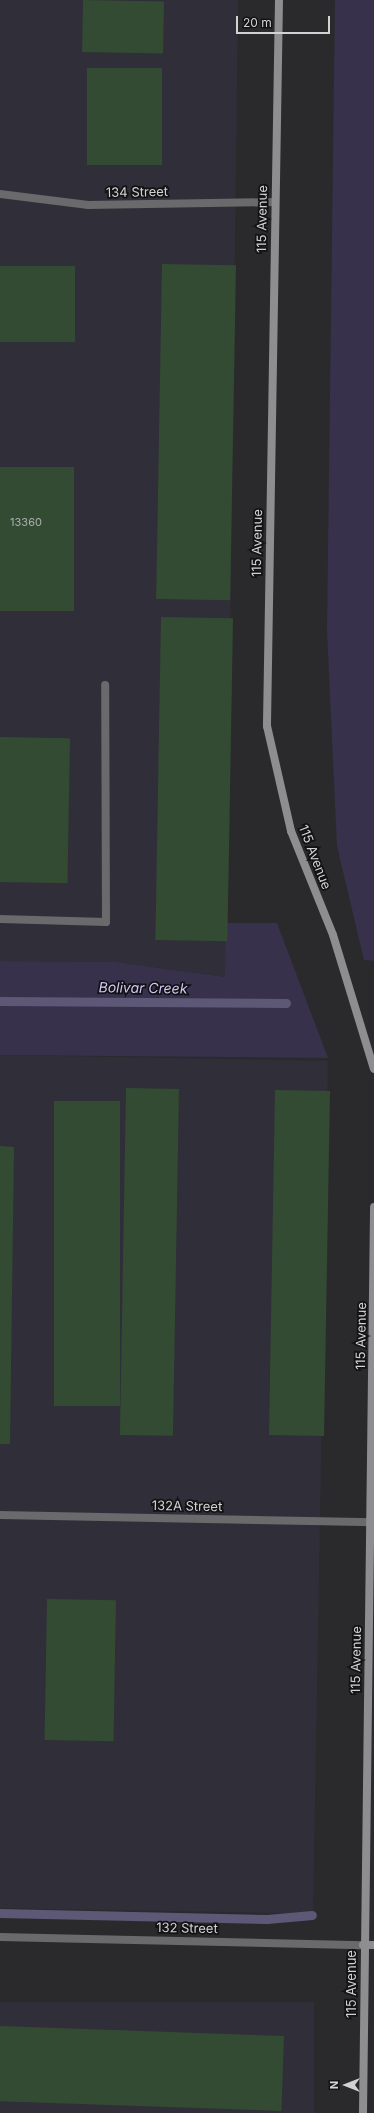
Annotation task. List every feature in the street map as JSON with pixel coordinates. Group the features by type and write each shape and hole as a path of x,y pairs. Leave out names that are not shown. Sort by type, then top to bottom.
{"street":[{"name":"115 Avenue","path":"279,0 274,202 267,726 291,831 333,935 374,1069"},
{"name":"134 Street","path":"0,194 88,205 274,202"},
{"path":"0,920 106,922 105,685"},
{"name":"115 Avenue","path":"363,2113 363,1945 372,1522 374,1207"},
{"name":"132A Street","path":"0,1515 372,1522"},
{"name":"132 Street","path":"0,1937 374,1945"}],"shaded area":[{"path":"0,0 238,0 226,977 116,962 0,961"},
{"path":"335,0 374,0 374,961 364,960 337,846 327,631"},
{"path":"226,923 277,923 328,1058 0,1055 0,961 116,962 225,977"},
{"path":"0,1055 328,1061 313,1914 0,1908"},
{"path":"0,2002 314,2002 314,2113 0,2113"}],"building":[{"path":"83,0 164,1 163,53 82,52"},
{"path":"87,68 162,68 162,165 87,165"},
{"path":"162,264 236,265 230,600 156,599"},
{"path":"0,266 75,266 75,342 0,342"},
{"path":"0,467 74,467 74,611 0,611"},
{"path":"161,617 233,618 227,941 155,940"},
{"path":"0,737 70,738 67,883 0,882"},
{"path":"126,1088 179,1089 173,1436 120,1435"},
{"path":"275,1090 330,1091 324,1436 269,1435"},
{"path":"54,1101 120,1101 120,1406 54,1406"},
{"path":"0,1146 14,1147 10,1444 0,1444"},
{"path":"47,1599 116,1600 114,1741 45,1740"},
{"path":"0,2026 284,2036 281,2111 0,2101"}],"waterway":[{"name":"Bolivar Creek","path":"0,1001 286,1003"},
{"path":"0,1913 267,1919 312,1915"}]}
